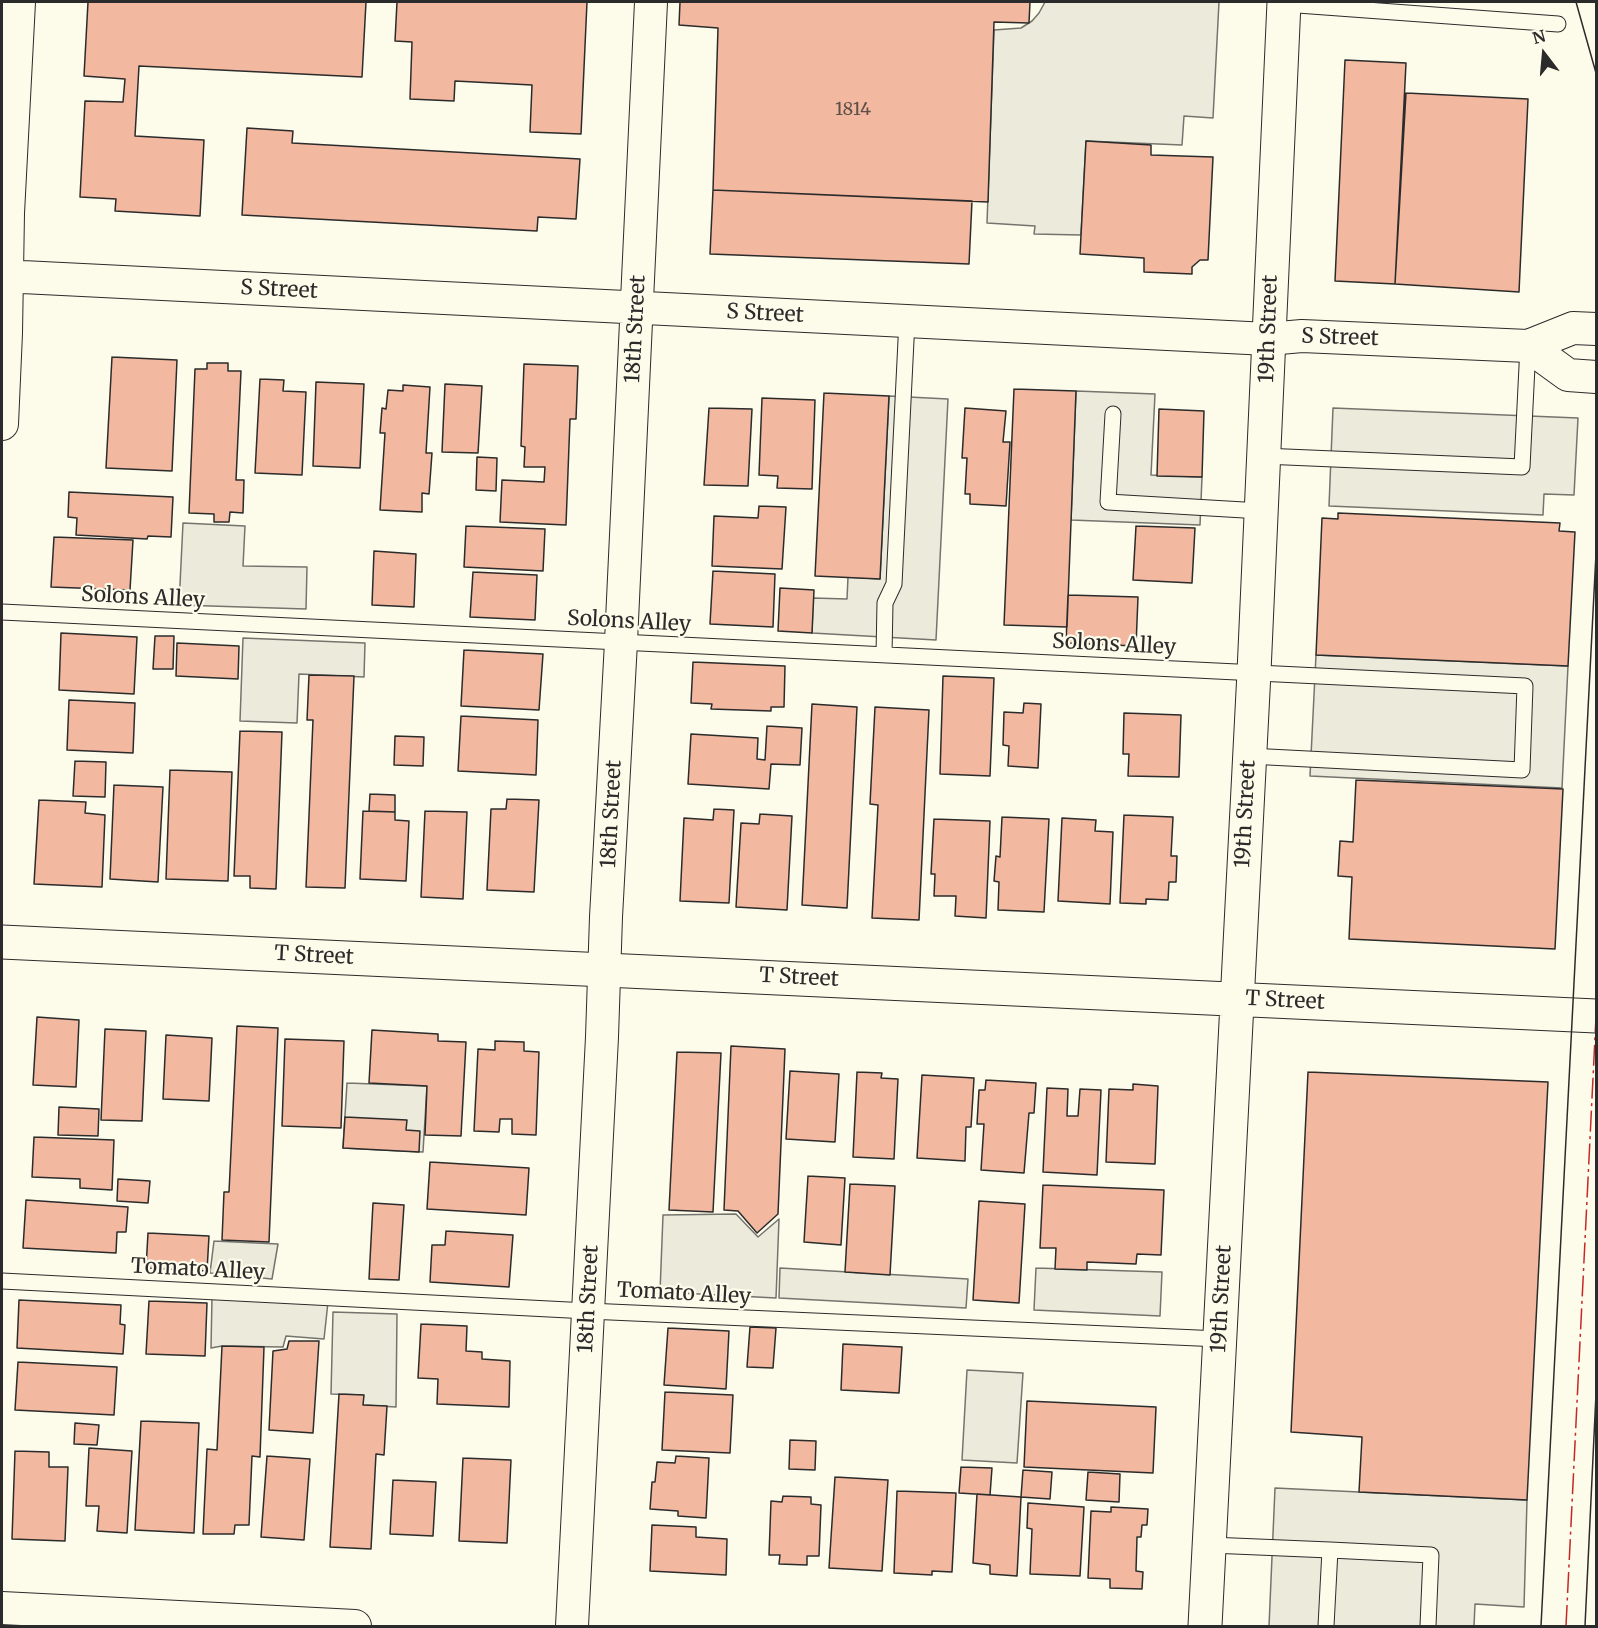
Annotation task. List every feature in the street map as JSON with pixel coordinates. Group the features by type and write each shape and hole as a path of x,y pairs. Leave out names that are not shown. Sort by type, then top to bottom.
{"main road":[{"name":"19th Street","path":"1205,1626 1254,672 1284,3"},
{"name":"T Street","path":"2,942 1596,1016"}],"street":[{"path":"2,424 6,333 4,276 19,2"},
{"name":"18th Street","path":"572,1626 651,2"},
{"name":"S Street","path":"4,276 1268,339 1302,336 1528,346 1573,328 1596,329"},
{"path":"1528,346 1568,375 1596,377"},
{"path":"2,1608 355,1626"}],"lane":[{"path":"1284,3 1558,24"},
{"path":"884,655 885,603 894,584 907,320"},
{"path":"1263,456 1522,467 1528,346"},
{"path":"1113,414 1108,502 1261,511"},
{"name":"Solons Alley","path":"2,612 1525,686 1522,770 1249,756"},
{"name":"Tomato Alley","path":"2,1281 588,1311 1220,1339"},
{"path":"1209,1545 1431,1555 1428,1626"},
{"path":"1326,1626 1330,1550"}],"shaded area":[{"path":"1045,2 1219,2 1213,118 1184,116 1182,145 1086,141 1081,235 1034,234 1035,226 987,223 994,30 1021,28 1032,21"},
{"path":"1076,391 1155,394 1151,475 1202,477 1200,525 1071,520"},
{"path":"889,396 948,399 936,640 812,633 813,598 847,599 848,577 880,579"},
{"path":"1333,408 1578,418 1574,495 1544,494 1543,515 1329,506"},
{"path":"183,523 245,526 243,566 307,567 306,609 179,605"},
{"path":"243,638 365,643 364,677 299,674 297,723 240,721"},
{"path":"1316,655 1568,666 1562,788 1310,776"},
{"path":"347,1083 427,1086 423,1152 343,1148"},
{"path":"736,1214 758,1237 779,1219 776,1298 660,1292 663,1215"},
{"path":"214,1241 278,1244 272,1279 210,1273"},
{"path":"780,1268 968,1279 966,1308 779,1298"},
{"path":"1036,1268 1162,1272 1160,1316 1034,1310"},
{"path":"212,1297 328,1302 324,1339 286,1336 283,1347 222,1346 211,1348"},
{"path":"333,1312 397,1314 396,1407 363,1405 363,1395 331,1394"},
{"path":"967,1370 1023,1373 1017,1463 962,1460"},
{"path":"1275,1488 1527,1500 1524,1607 1475,1604 1474,1626 1269,1626"}],"building":[{"path":"88,2 366,2 362,77 139,66 135,136 204,140 200,216 115,211 116,199 80,197 85,101 123,102 125,79 84,76"},
{"path":"397,2 587,2 581,134 530,132 532,85 455,81 454,101 410,99 412,42 395,41"},
{"path":"680,2 1030,2 1029,23 994,22 988,202 713,190 718,28 679,25"},
{"path":"1345,60 1406,63 1395,284 1335,281"},
{"path":"1406,93 1528,99 1519,292 1395,284"},
{"path":"247,128 293,131 292,143 580,159 576,219 538,217 537,231 242,215"},
{"path":"1086,141 1151,145 1151,155 1213,157 1208,260 1200,260 1192,267 1192,274 1144,272 1144,258 1080,254"},
{"path":"713,190 972,201 969,264 710,254"},
{"path":"112,357 177,360 172,471 106,468"},
{"path":"207,363 228,363 228,371 241,371 236,480 244,480 243,513 230,512 229,522 214,522 214,514 189,513 195,369 207,369"},
{"path":"524,364 578,366 576,419 570,419 566,525 500,522 502,480 544,482 545,467 524,467 525,447 521,446"},
{"path":"260,379 284,380 283,391 306,392 302,475 255,473"},
{"path":"316,382 364,384 360,468 313,466"},
{"path":"445,384 482,386 478,453 442,452"},
{"path":"403,385 430,387 426,453 432,453 429,494 422,493 422,512 380,510 385,433 380,433 382,408 386,409 388,390 403,391"},
{"path":"1014,389 1076,391 1067,627 1004,625"},
{"path":"824,393 889,396 880,579 815,576"},
{"path":"762,398 815,400 812,489 777,488 778,476 759,475"},
{"path":"709,408 752,409 748,486 704,485"},
{"path":"965,408 1006,411 1003,442 1010,442 1006,506 970,504 970,494 965,494 967,458 962,458"},
{"path":"1159,409 1204,411 1202,477 1157,476"},
{"path":"477,457 497,458 496,491 476,490"},
{"path":"69,492 173,497 171,537 148,536 147,539 76,535 77,518 68,517"},
{"path":"759,506 786,507 782,569 712,566 714,516 758,518"},
{"path":"1338,513 1560,523 1559,531 1575,532 1568,666 1316,655 1322,518 1338,519"},
{"path":"466,526 545,529 543,571 464,567"},
{"path":"1136,526 1195,528 1192,583 1133,580"},
{"path":"54,537 133,540 130,590 51,587"},
{"path":"374,551 416,554 414,607 372,605"},
{"path":"713,571 775,574 773,627 710,624"},
{"path":"473,572 537,575 535,620 470,617"},
{"path":"780,588 814,590 812,633 778,631"},
{"path":"1068,595 1138,597 1136,646 1066,643"},
{"path":"61,633 137,637 134,694 59,690"},
{"path":"155,636 174,636 173,669 153,669"},
{"path":"177,643 239,646 238,679 176,676"},
{"path":"464,650 543,654 539,710 461,706"},
{"path":"693,662 785,666 784,707 771,707 771,711 711,709 712,704 691,703"},
{"path":"309,675 354,676 345,888 306,887 313,720 307,720"},
{"path":"943,676 994,678 990,776 940,774"},
{"path":"69,700 135,703 133,753 67,750"},
{"path":"1024,703 1041,704 1038,768 1008,766 1009,746 1003,745 1004,712 1023,713"},
{"path":"812,704 857,707 847,908 802,905"},
{"path":"875,707 929,710 919,920 872,918 878,805 870,804"},
{"path":"1124,713 1181,715 1179,777 1128,776 1129,754 1123,754"},
{"path":"461,716 538,720 536,775 458,771"},
{"path":"767,726 802,728 800,765 771,764 769,789 688,784 691,734 758,738 757,759 765,760"},
{"path":"240,731 282,732 276,889 250,888 250,876 234,876"},
{"path":"395,736 424,737 423,766 394,765"},
{"path":"75,761 106,762 105,797 73,796"},
{"path":"170,770 232,772 228,881 166,879"},
{"path":"1356,780 1563,789 1555,949 1349,939 1352,877 1338,876 1340,841 1353,842"},
{"path":"114,785 163,787 158,882 110,879"},
{"path":"370,794 395,795 395,812 369,811"},
{"path":"507,799 539,800 534,892 487,890 491,809 506,809"},
{"path":"39,800 86,802 85,813 105,815 102,887 34,884"},
{"path":"714,809 734,810 729,903 680,901 684,818 713,820"},
{"path":"363,811 395,812 395,820 409,821 406,881 360,879"},
{"path":"425,811 467,812 463,899 421,897"},
{"path":"760,814 792,816 787,910 736,907 741,823 759,824"},
{"path":"1124,815 1173,817 1171,856 1177,856 1176,882 1169,882 1168,900 1146,899 1146,904 1120,903"},
{"path":"1002,817 1049,819 1044,912 998,910 999,882 994,881 996,856 1000,857"},
{"path":"1062,818 1096,820 1095,831 1113,832 1110,904 1058,901"},
{"path":"934,819 990,821 986,918 955,916 956,896 934,896 935,874 931,874"},
{"path":"37,1017 79,1020 76,1087 33,1085"},
{"path":"237,1026 278,1028 269,1242 222,1240 224,1192 229,1192"},
{"path":"105,1029 146,1031 142,1121 101,1120"},
{"path":"372,1030 438,1034 438,1041 466,1042 461,1136 425,1135 427,1086 369,1083"},
{"path":"166,1035 212,1038 209,1101 163,1099"},
{"path":"285,1039 344,1041 341,1128 282,1126"},
{"path":"495,1041 524,1042 524,1051 539,1052 536,1135 512,1134 512,1119 500,1119 499,1132 474,1131 478,1049 495,1050"},
{"path":"731,1046 785,1049 778,1214 757,1233 738,1211 724,1210"},
{"path":"677,1052 721,1053 713,1212 669,1210"},
{"path":"790,1071 839,1074 835,1142 786,1139"},
{"path":"857,1072 882,1073 881,1078 898,1079 894,1159 853,1157"},
{"path":"1308,1072 1548,1082 1527,1500 1359,1492 1362,1437 1291,1432"},
{"path":"922,1075 974,1078 971,1127 966,1127 965,1161 917,1158"},
{"path":"986,1080 1036,1083 1034,1113 1029,1113 1024,1173 981,1170 984,1124 977,1124 979,1090 985,1090"},
{"path":"1133,1084 1158,1086 1155,1164 1106,1162 1109,1089 1133,1090"},
{"path":"1047,1088 1068,1089 1067,1116 1078,1116 1080,1089 1101,1090 1097,1175 1043,1172"},
{"path":"59,1107 99,1109 98,1136 58,1135"},
{"path":"345,1117 407,1120 406,1130 420,1131 419,1152 343,1148"},
{"path":"34,1137 114,1140 112,1190 80,1188 80,1179 32,1177"},
{"path":"430,1162 529,1168 526,1215 427,1209"},
{"path":"808,1176 845,1178 841,1245 804,1242"},
{"path":"118,1179 150,1181 148,1203 117,1201"},
{"path":"850,1184 895,1186 890,1275 845,1272"},
{"path":"1043,1185 1164,1190 1161,1255 1137,1254 1136,1264 1087,1262 1087,1270 1055,1269 1056,1248 1040,1248"},
{"path":"26,1200 128,1207 126,1232 117,1232 116,1253 23,1248"},
{"path":"979,1201 1025,1204 1019,1303 973,1300"},
{"path":"373,1203 404,1205 399,1280 369,1279"},
{"path":"446,1231 513,1235 509,1287 430,1282 432,1245 445,1245"},
{"path":"148,1233 209,1236 207,1271 146,1268"},
{"path":"19,1300 121,1305 120,1324 125,1325 123,1354 17,1348"},
{"path":"149,1301 207,1303 205,1356 146,1354"},
{"path":"421,1324 467,1326 466,1351 482,1352 482,1359 510,1361 509,1407 437,1404 438,1379 418,1378"},
{"path":"750,1327 776,1328 773,1368 747,1367"},
{"path":"668,1328 729,1331 726,1389 664,1385"},
{"path":"289,1341 319,1341 313,1433 269,1430 273,1351 287,1349"},
{"path":"843,1344 902,1347 899,1393 841,1390"},
{"path":"222,1346 264,1347 260,1457 252,1456 249,1525 235,1525 234,1534 203,1534 207,1449 217,1450"},
{"path":"18,1362 117,1367 114,1415 15,1410"},
{"path":"665,1392 733,1395 730,1453 662,1450"},
{"path":"339,1394 364,1395 363,1405 387,1406 384,1455 376,1454 371,1549 330,1547"},
{"path":"1027,1401 1156,1407 1153,1473 1024,1467"},
{"path":"141,1421 199,1423 194,1533 135,1530"},
{"path":"75,1423 99,1425 97,1445 74,1444"},
{"path":"790,1440 816,1441 815,1470 789,1469"},
{"path":"89,1448 132,1451 127,1533 97,1531 99,1506 86,1506"},
{"path":"15,1451 49,1452 49,1467 68,1467 65,1541 12,1539"},
{"path":"267,1456 310,1459 304,1540 261,1537"},
{"path":"676,1456 709,1458 706,1518 678,1516 678,1511 650,1509 652,1482 655,1482 657,1462 675,1463"},
{"path":"463,1458 511,1460 507,1543 459,1541"},
{"path":"961,1467 992,1468 990,1495 959,1493"},
{"path":"1023,1470 1052,1472 1050,1499 1021,1497"},
{"path":"1088,1472 1120,1474 1119,1502 1086,1500"},
{"path":"835,1477 888,1480 882,1571 829,1568"},
{"path":"393,1480 436,1482 433,1536 390,1534"},
{"path":"897,1491 956,1493 952,1572 932,1571 932,1575 894,1573"},
{"path":"977,1494 1021,1497 1017,1576 990,1574 990,1565 973,1563"},
{"path":"783,1496 811,1497 811,1504 821,1505 819,1556 807,1556 807,1565 779,1564 780,1555 769,1555 771,1501 782,1502"},
{"path":"1028,1503 1084,1507 1080,1576 1030,1574 1032,1529 1027,1528"},
{"path":"1111,1507 1148,1509 1147,1525 1142,1525 1141,1537 1137,1537 1136,1571 1143,1572 1142,1589 1110,1588 1110,1579 1088,1578 1091,1511 1111,1512"},
{"path":"652,1525 696,1527 696,1537 727,1539 726,1575 650,1571"}],"tram line":[{"path":"1576,2 1596,73"},
{"path":"1541,1626 1596,554"},
{"path":"1585,1626 1596,1394"}],"power":[{"path":"1566,1626 1596,1017"}]}
